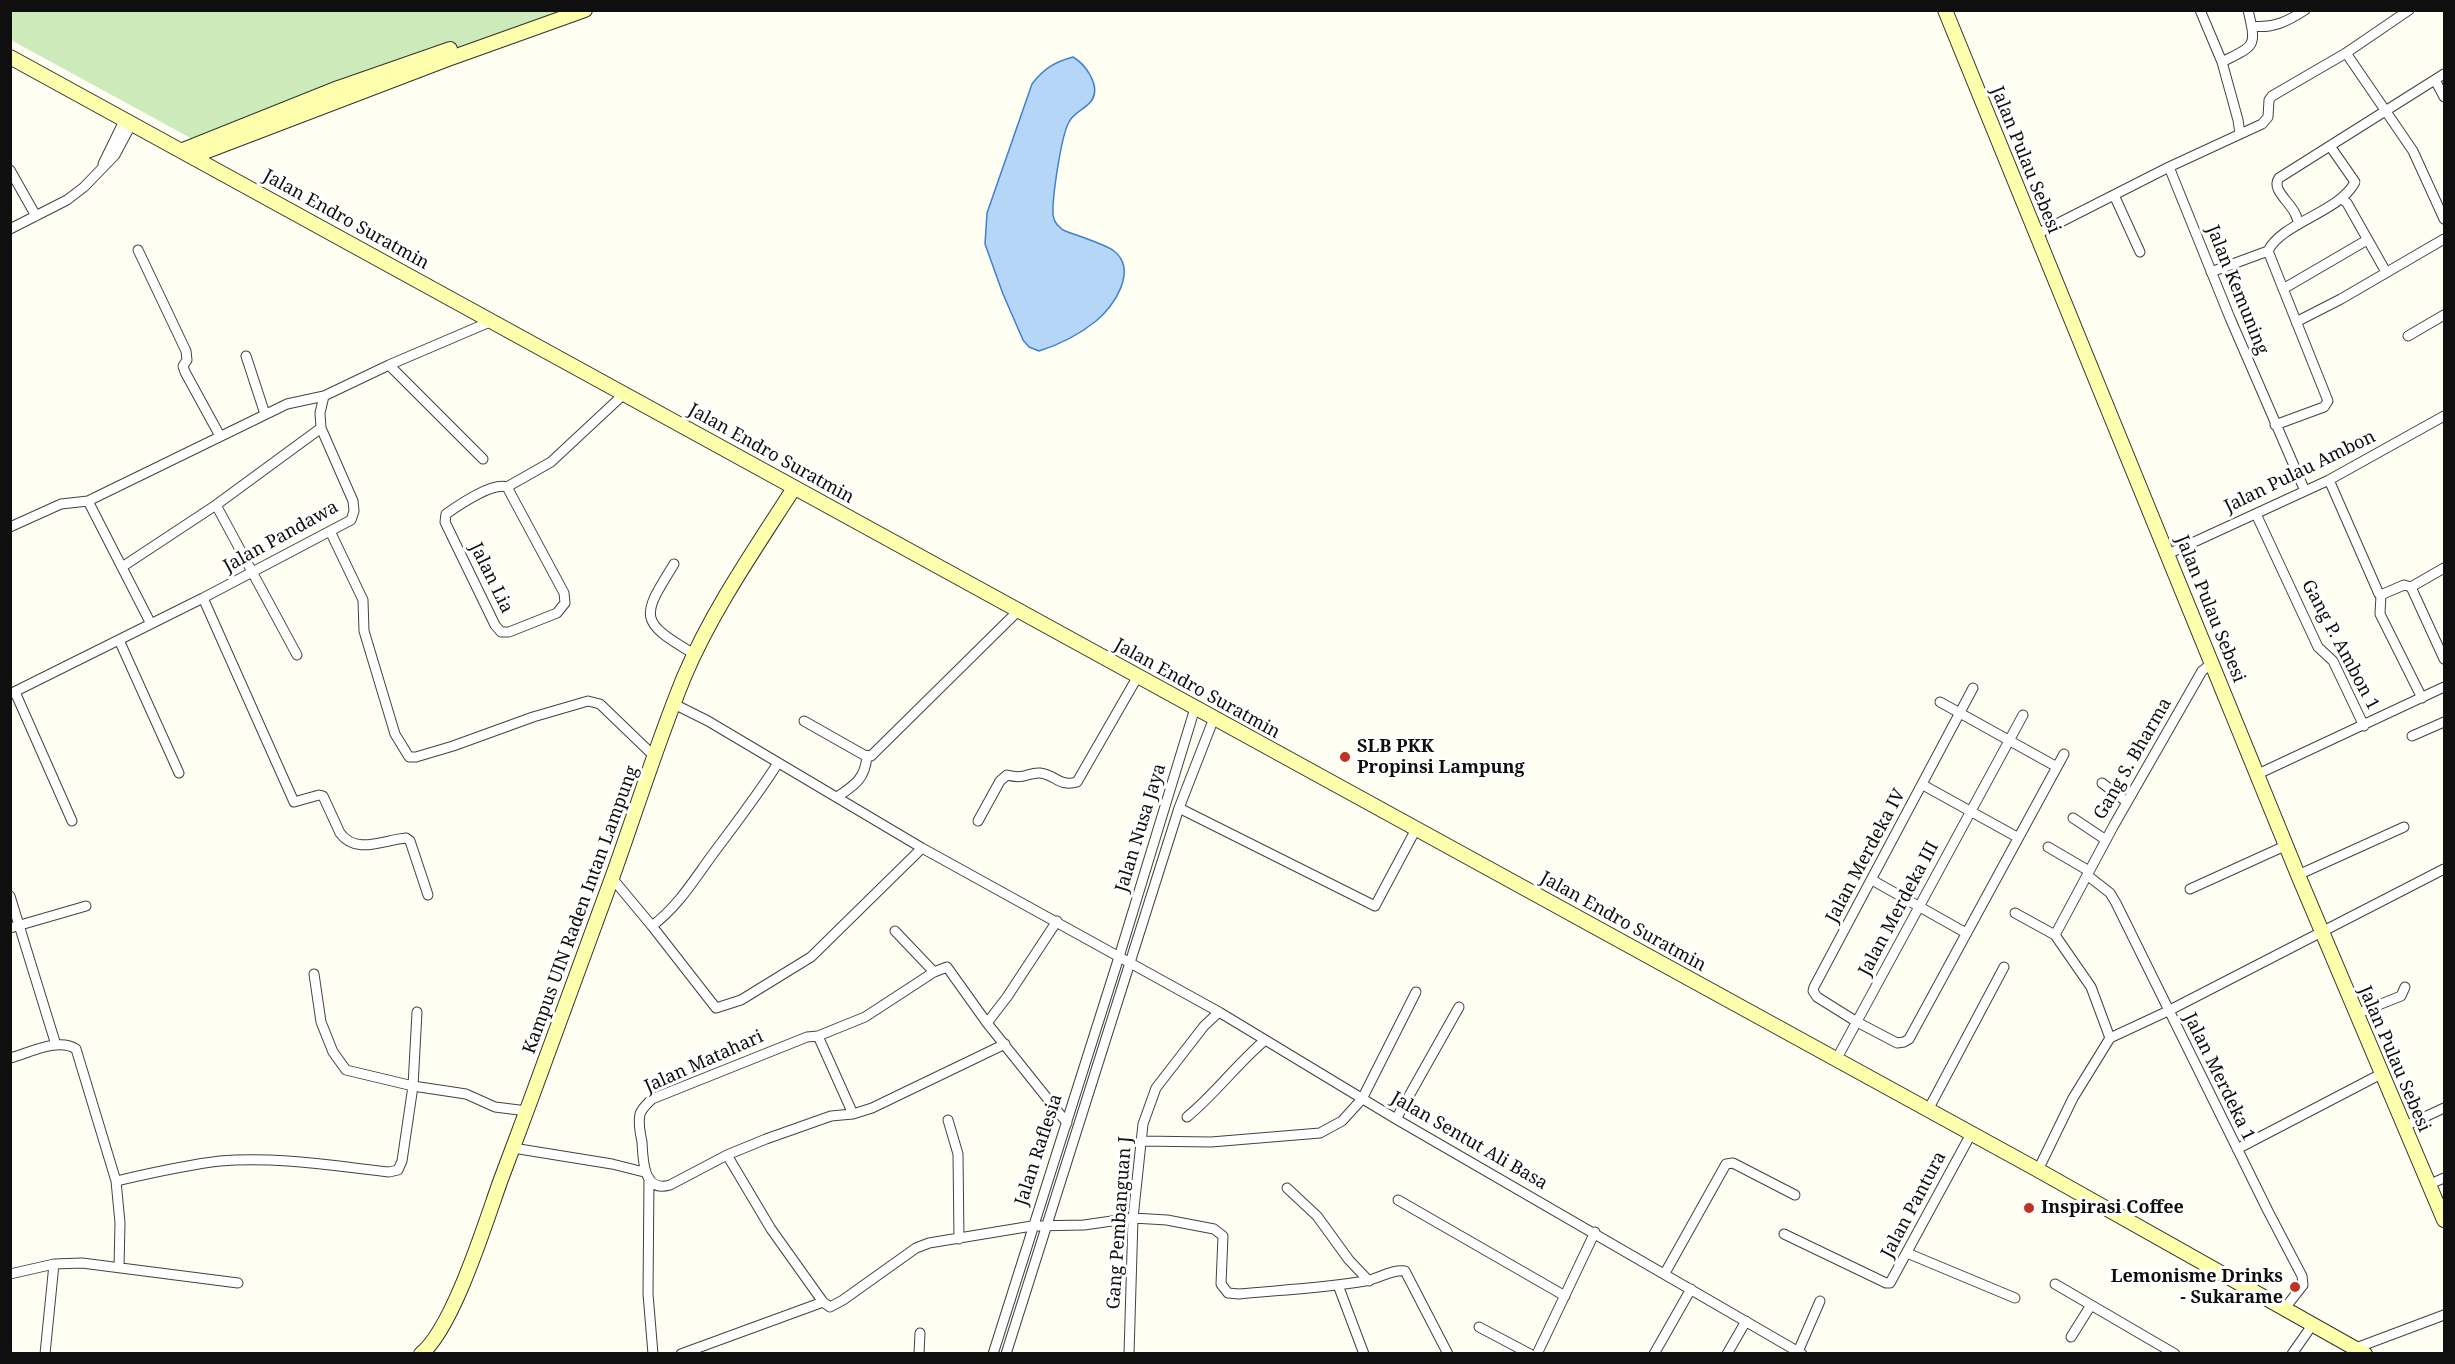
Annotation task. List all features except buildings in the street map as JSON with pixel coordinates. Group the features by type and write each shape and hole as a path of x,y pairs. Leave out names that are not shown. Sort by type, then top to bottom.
{"street":[{"path":"188,153 338,88 559,10"},
{"path":"188,153 585,10"},
{"name":"Jalan Pulau Sebesi","path":"1946,10 2035,235 2298,875 2403,1127 2445,1220"},
{"path":"2200,10 2222,62 2240,134"},
{"path":"2222,62 2251,47 2253,38 2248,10"},
{"path":"2252,26 2268,27 2283,24 2305,10"},
{"path":"2035,235 2267,120 2270,113 2269,100 2272,96 2346,53 2409,10"},
{"path":"2346,53 2417,159 2445,219"},
{"name":"Jalan Endro Suratmin","path":"13,62 188,153 2038,1170 2361,1351"},
{"path":"2298,225 2294,209 2276,188 2276,182 2385,110 2445,74"},
{"path":"2435,80 2445,97"},
{"path":"10,230 67,200 84,187 102,166 128,123"},
{"path":"2211,272 2268,251 2273,243 2298,225 2342,199 2355,182 2331,146"},
{"name":"Jalan Kemuning","path":"2169,167 2275,425 2305,491"},
{"path":"10,170 36,216"},
{"path":"2114,195 2140,252"},
{"path":"2342,199 2347,203 2386,272"},
{"path":"2296,322 2341,299 2445,239"},
{"path":"2283,289 2367,240"},
{"path":"138,250 186,351 187,357 183,366 185,372 220,436"},
{"path":"2268,251 2327,396 2328,404 2275,425"},
{"path":"2408,336 2445,315"},
{"path":"10,527 61,504 88,501 287,404 324,396 388,365 492,321"},
{"path":"246,356 265,414"},
{"path":"388,365 483,459"},
{"name":"Jalan Lia","path":"507,487 564,593 565,603 557,614 509,632 501,632 444,518 461,504 492,488 503,485 507,487 551,462 625,393"},
{"name":"Jalan Pandawa","path":"13,693 254,572 351,520 354,511 350,490 321,428 320,413 324,396"},
{"name":"Jalan Pulau Ambon","path":"2168,554 2329,480 2445,416"},
{"path":"122,567 216,505 321,428"},
{"path":"2329,480 2381,595 2380,614 2422,698"},
{"name":"Kampus UIN Raden Intan Lampung","path":"421,1353 439,1334 456,1297 527,1111 694,654 718,606 794,488"},
{"path":"88,501 151,624"},
{"path":"216,505 297,655"},
{"name":"Gang P. Ambon 1","path":"2256,514 2318,647 2331,658 2364,726"},
{"path":"330,531 363,600 364,631 395,734 409,757 444,749 588,701 600,704 655,757"},
{"path":"674,564 650,603 650,617 654,626 665,637 694,654"},
{"path":"2381,595 2404,585 2411,587 2445,568"},
{"path":"2411,587 2445,659"},
{"path":"203,598 294,802 323,796 340,833 356,846 406,838 410,841 428,895"},
{"path":"867,756 874,753 1018,611"},
{"path":"119,640 179,773"},
{"name":"Gang S. Bharma","path":"2055,935 2202,671 2212,663"},
{"path":"978,821 1000,781 1007,775 1019,778 1040,773 1067,785 1077,782 1138,676"},
{"path":"2258,774 2445,687"},
{"name":"Jalan Merdeka IV","path":"1857,1022 1817,997 1813,989 1973,688"},
{"path":"13,693 72,821"},
{"path":"1940,702 2057,766"},
{"name":"Jalan Sentut Ali Basa","path":"674,704 708,721 922,848 1219,1012 1396,1119 1595,1232 1799,1353"},
{"name":"Jalan Nusa Jaya","path":"1119,957 1195,708"},
{"name":"Jalan Merdeka III","path":"1836,1060 2023,715"},
{"name":"Jalan Nusa Jaya","path":"1131,963 1179,808 1214,718"},
{"path":"804,721 867,756"},
{"path":"2412,736 2445,722"},
{"path":"1857,1022 1897,1043 1907,1041 2064,754"},
{"path":"837,797 863,777 867,756"},
{"path":"652,926 681,899 748,809 778,763"},
{"path":"2102,783 2127,802"},
{"path":"1923,785 2017,837"},
{"path":"1179,808 1376,906 1416,829"},
{"path":"2073,818 2106,840"},
{"path":"2298,875 2404,827"},
{"path":"2190,889 2287,845"},
{"path":"2038,1170 2073,1098 2110,1038 2168,1011 2110,893 2088,873 2048,847"},
{"path":"612,879 716,1008 741,1000 811,957 922,848"},
{"name":"Jalan Merdeka 1","path":"2284,1308 2303,1284 2303,1279 2168,1011 2445,869"},
{"path":"1872,880 1966,933"},
{"path":"10,896 21,925 56,1045"},
{"path":"10,928 86,906"},
{"path":"2015,913 2055,935 2091,987 2110,1038"},
{"path":"987,1023 1057,921"},
{"path":"895,931 934,972 947,966 987,1023 1071,1124"},
{"name":"Jalan Raflesia","path":"993,1353 1039,1226 1119,957"},
{"name":"Jalan Raflesia","path":"1071,1124 1131,963"},
{"path":"1928,1110 2004,967"},
{"name":"Jalan Matahari","path":"653,1353 648,1294 646,1175 639,1123 640,1113 645,1105 652,1099 768,1052 866,1017 934,972"},
{"path":"314,974 321,1022 346,1070 413,1086 466,1094 495,1107 527,1111"},
{"path":"2356,1014 2401,996 2404,993 2404,987"},
{"path":"1141,1141 1211,1142 1320,1133 1342,1121 1362,1099 1416,993"},
{"path":"1396,1119 1459,1007"},
{"path":"116,1181 223,1161 270,1161 394,1172 401,1167 413,1086 417,1012"},
{"name":"Gang Pembanguan J","path":"1129,1353 1133,1218 1139,1179 1141,1141 1149,1103 1156,1088 1204,1026 1219,1012"},
{"path":"818,1036 853,1114"},
{"path":"1186,1117 1210,1095 1240,1061 1264,1041"},
{"path":"513,1148 612,1164 646,1175 654,1185 663,1187 727,1155 831,1116 853,1114 872,1108 1005,1044"},
{"path":"10,1058 56,1045 69,1045 76,1049 116,1181 120,1223 119,1267"},
{"path":"2237,1149 2381,1074"},
{"path":"2403,1127 2445,1107"},
{"path":"948,1120 958,1154 959,1239"},
{"name":"Jalan Pantura","path":"1784,1234 1888,1284 1892,1282 1971,1134"},
{"path":"727,1155 771,1229 823,1302 830,1307 916,1248 929,1243 1039,1226 1084,1225 1133,1218 1167,1220 1219,1232 1223,1243 1221,1284 1227,1293 1239,1294 1338,1285 1369,1281 1398,1270 1405,1271 1448,1353"},
{"path":"1665,1273 1726,1164 1734,1163 1795,1195"},
{"path":"2428,1185 2445,1178"},
{"path":"1287,1188 1317,1216 1348,1260 1369,1281"},
{"path":"1398,1200 1566,1296"},
{"name":"Jalan Raflesia","path":"1006,1353 1039,1226"},
{"path":"1537,1353 1595,1232"},
{"path":"1907,1253 2015,1299"},
{"path":"10,1274 54,1264 82,1263 238,1283"},
{"path":"45,1353 54,1264"},
{"path":"2055,1284 2175,1353"},
{"path":"1338,1285 1364,1353"},
{"path":"1654,1353 1691,1289"},
{"path":"1799,1353 1820,1301"},
{"path":"681,1353 823,1302"},
{"path":"2071,1337 2091,1305"},
{"path":"2361,1351 2445,1315"},
{"path":"1727,1353 1746,1321"},
{"path":"2292,1353 2313,1324"},
{"path":"1479,1327 1530,1353"},
{"path":"919,1353 920,1333"}],"green space":[{"path":"10,11 577,11 207,147 11,40"}],"water":[{"path":"1073,57 1090,76 1095,88 1092,100 1071,119 1066,129 1060,153 1053,217 1063,230 1114,251 1121,259 1124,278 1116,298 1103,315 1069,339 1039,351 1029,347 1023,340 1003,294 985,244 987,213 1032,84 1050,66"}],"place":[{"name":"SLB PKK Propinsi Lampung","path":"1345,757"},
{"name":"Inspirasi Coffee","path":"2029,1208"},
{"name":"Lemonisme Drinks - Sukarame","path":"2295,1287"}]}
